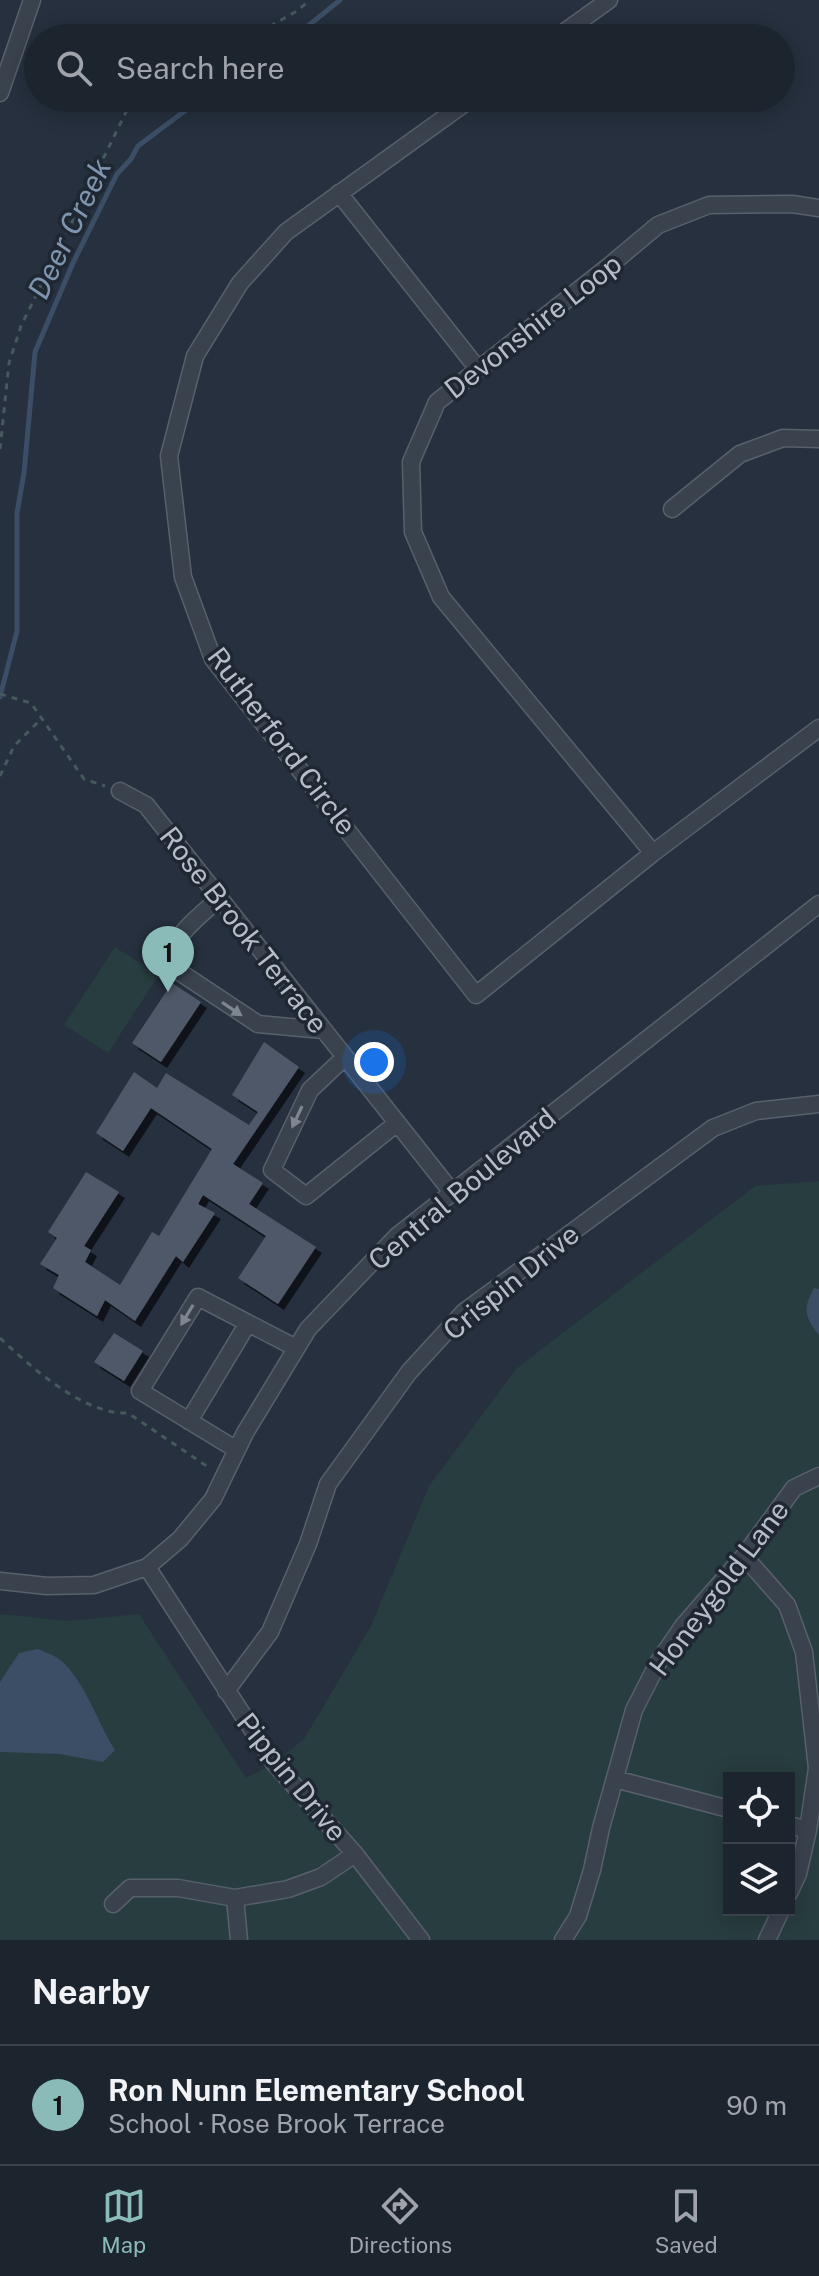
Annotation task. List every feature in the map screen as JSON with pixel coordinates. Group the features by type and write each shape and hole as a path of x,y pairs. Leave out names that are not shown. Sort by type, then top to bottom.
{"street":[{"path":"0,93 32,0"},
{"path":"576,24 609,0"},
{"name":"Rutherford Circle","path":"452,112 286,232 240,283 195,356 169,456 183,577 213,659 476,995 653,853 819,728"},
{"path":"339,193 478,369"},
{"name":"Devonshire Loop","path":"653,853 441,597 413,532 411,462 437,402 658,225 709,205 792,204 819,208"},
{"path":"672,509 740,454 783,438 819,439"},
{"name":"Rose Brook Terrace","path":"120,791 146,805 451,1191"},
{"path":"219,898 176,942 171,952 172,967 258,1024 323,1030"},
{"name":"Central Boulevard","path":"0,1581 47,1586 94,1585 147,1567 180,1539 213,1499 237,1450 308,1329 397,1236 819,904"},
{"path":"345,1057 310,1090 272,1170 306,1196 397,1123"},
{"name":"Crispin Drive","path":"226,1691 270,1632 308,1544 328,1484 409,1372 464,1312 713,1128 756,1111 819,1104"},
{"path":"237,1450 140,1391 198,1297 296,1348"},
{"path":"189,1421 248,1323"},
{"name":"Honeygold Lane","path":"563,1940 578,1916 634,1710 659,1661 683,1626 744,1556 794,1488 819,1476"},
{"path":"744,1556 787,1605 804,1652 817,1768 808,1830 795,1880"},
{"name":"Pippin Drive","path":"147,1567 274,1763 355,1854 421,1940"},
{"path":"615,1779 723,1807"},
{"path":"795,1827 808,1830"},
{"path":"113,1904 130,1888 178,1888 235,1898 288,1889 321,1877 355,1854"},
{"path":"235,1898 239,1940"},
{"path":"767,1940 778,1916"}],"path":[{"path":"274,24 310,0"},
{"path":"0,449 9,363 21,326 126,112"},
{"path":"0,694 31,703 84,779 120,791"},
{"path":"0,776 14,746 42,718"},
{"path":"0,1338 48,1379 82,1400 112,1414 128,1413 224,1475"}],"green space":[{"path":"115,947 159,975 108,1053 64,1025"},
{"path":"819,1181 819,1940 0,1940 0,1614 67,1621 139,1614 246,1778 274,1763 304,1739 371,1626 429,1486 517,1368 755,1186"}],"water":[{"path":"814,1288 819,1289 819,1335 810,1323 807,1312"},
{"path":"38,1649 56,1657 82,1687 115,1750 103,1762 60,1754 0,1752 0,1682 19,1653"}],"building":[{"path":"172,983 201,1002 161,1062 132,1043"},
{"path":"264,1042 299,1067 233,1164 263,1183 249,1204 316,1247 278,1304 238,1278 266,1236 203,1195 198,1204 215,1213 183,1262 176,1256 135,1321 105,1300 97,1316 53,1288 59,1275 40,1264 57,1238 48,1232 86,1172 119,1192 84,1246 91,1250 85,1262 120,1285 152,1232 159,1236 212,1149 151,1108 123,1151 96,1133 134,1072 157,1088 166,1073 249,1125 258,1112 232,1095"},
{"path":"114,1333 143,1351 124,1381 94,1362"}],"waterway":[{"name":"Deer Creek","path":"310,24 340,0"},
{"name":"Deer Creek","path":"0,697 17,631 17,513 24,473 35,352 73,263 117,174 138,146 183,112"}],"place":[{"name":"Ron Nunn Elementary School","path":"168,992"}]}
